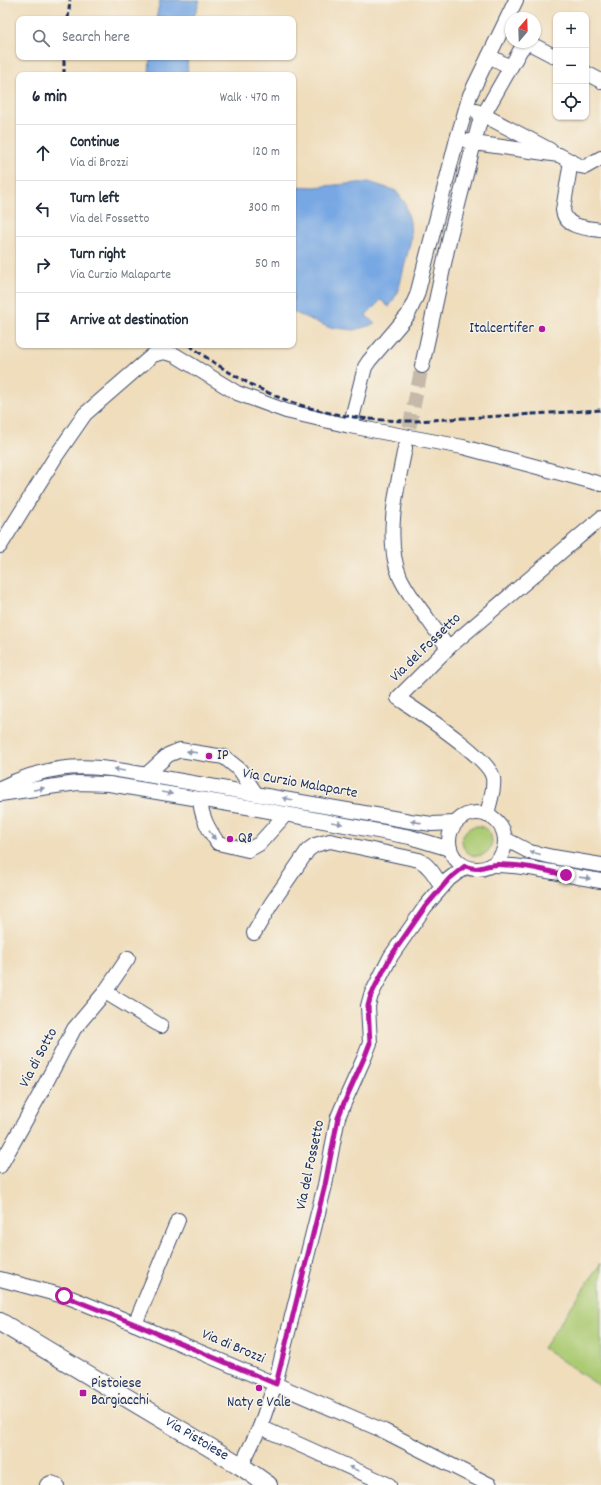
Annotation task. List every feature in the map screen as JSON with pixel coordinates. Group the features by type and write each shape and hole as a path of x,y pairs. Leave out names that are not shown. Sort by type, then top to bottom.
{"main road":[{"name":"Via Pistoiese","path":"0,1322 241,1466 268,1485"},
{"name":"Via Pistoiese","path":"0,1332 177,1440 247,1485"}],"street":[{"path":"350,426 365,367 369,360 408,315 417,295 466,106 516,0"},
{"path":"422,366 450,236 480,121 521,49 527,44 535,45 553,55"},
{"path":"489,56 510,68"},
{"path":"589,75 601,81"},
{"path":"466,106 585,167 601,158"},
{"path":"457,139 565,158"},
{"path":"565,158 564,215 566,219 576,226 601,230"},
{"path":"0,546 56,456 85,414 153,355 163,352 175,355 237,393 286,411 350,426 463,447 601,484"},
{"path":"405,448 395,503 393,524 395,561 400,578 412,598 448,648"},
{"name":"Via del Fossetto","path":"487,815 493,779 487,766 471,750 398,698 448,648 601,518"},
{"path":"146,775 168,755 180,750 224,757 240,770 256,794"},
{"name":"Via Curzio Malaparte","path":"0,788 22,777 45,770 67,768 109,768 432,824 455,823 459,819 470,814 481,813 487,815"},
{"path":"0,794 77,783 109,784 410,837 450,849"},
{"path":"200,799 200,808 207,828 218,843 248,850 259,844 286,814"},
{"path":"455,823 450,834 450,849 455,859 465,866 476,869 486,868 500,857 503,851 505,839 501,826 487,815"},
{"path":"505,839 530,852 601,865"},
{"path":"254,933 271,904 308,850 322,842 338,842 419,860 431,870 442,886"},
{"path":"491,865 526,867 601,881"},
{"name":"Via del Fossetto","path":"241,1466 260,1427 276,1384 325,1185 338,1118 370,1043 368,1006 371,995 391,956 425,907 442,886 465,866"},
{"name":"Via di Sotto","path":"0,1166 74,1029 105,992 128,958"},
{"path":"105,992 161,1026"},
{"path":"135,1324 178,1220"},
{"name":"Via di Brozzi","path":"0,1279 71,1298 135,1324 384,1431 490,1485"},
{"path":"260,1427 389,1485"}],"green space":[{"path":"477,826 487,831 492,841 487,851 477,856 467,851 462,841 467,831"},
{"path":"601,1263 601,1387 543,1348"}],"water":[{"path":"160,0 200,0 194,16 157,16"},
{"path":"150,60 187,60 188,72 149,72"},
{"path":"369,182 396,191 405,203 410,222 411,239 398,292 389,307 381,300 366,315 375,324 354,330 328,327 296,313 296,186 314,187"}],"tunnel":[{"path":"405,448 422,366"}],"railway":[{"path":"68,16 70,0"},
{"path":"64,60 64,72"},
{"path":"193,348 242,380 268,393 322,411 351,417 415,421 601,410"}],"place":[{"name":"Italcertifer","path":"542,329"},
{"name":"IP","path":"209,756"},
{"name":"Q8","path":"230,839"},
{"name":"Naty e Vale","path":"259,1388"},
{"name":"Pistoiese Bargiacchi","path":"83,1393"}],"route":[{"path":"64,1296 135,1324 276,1384 325,1185 338,1118 370,1043 368,1006 378,979 391,956 425,907 442,886 465,866 481,869 491,865 509,865 566,875"}]}
